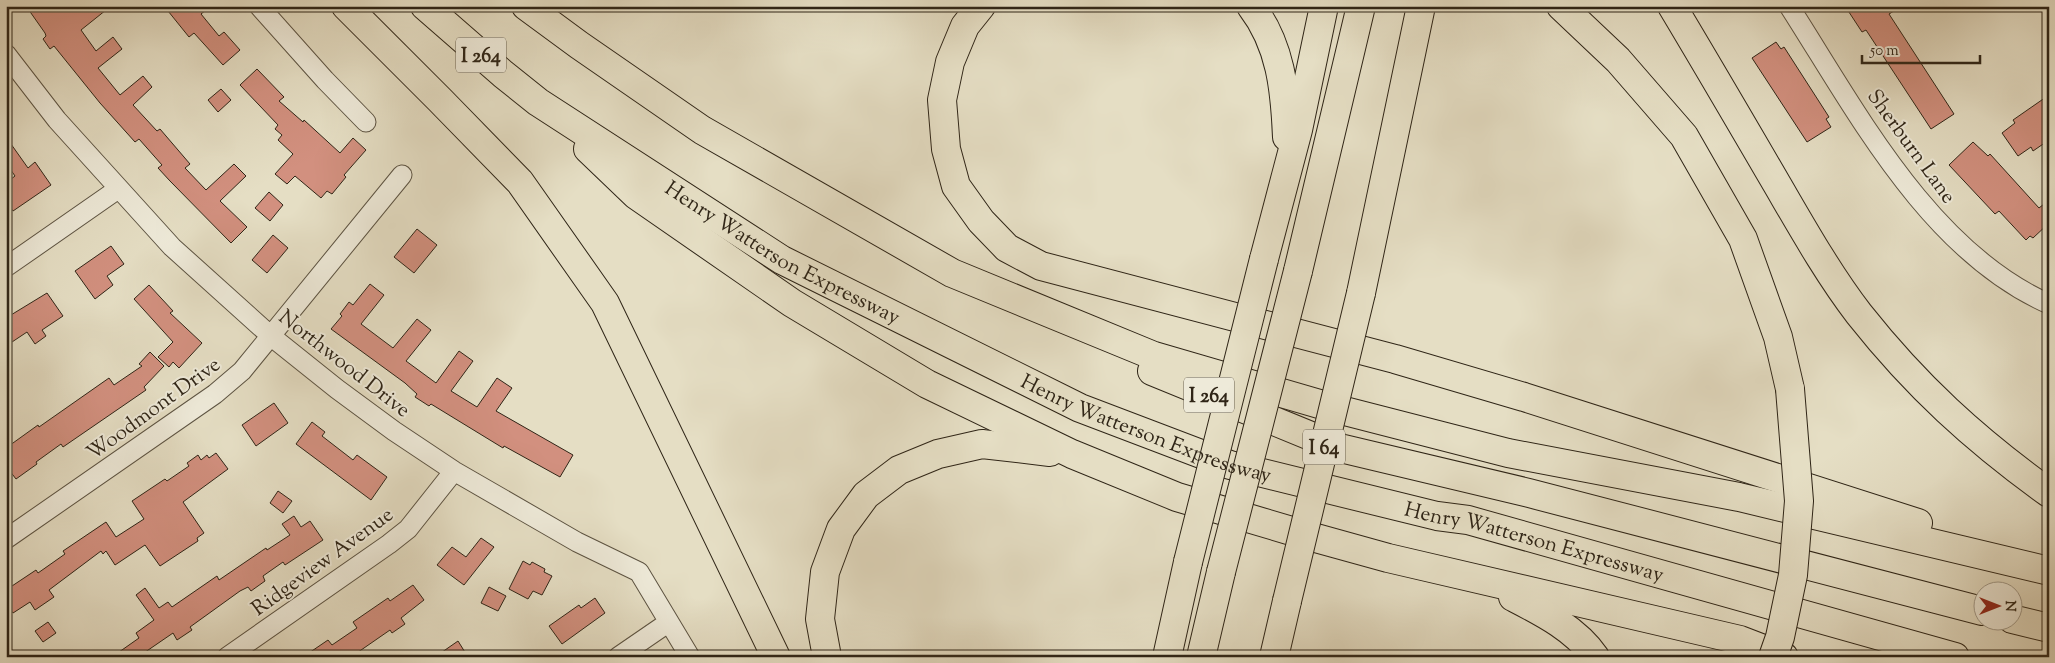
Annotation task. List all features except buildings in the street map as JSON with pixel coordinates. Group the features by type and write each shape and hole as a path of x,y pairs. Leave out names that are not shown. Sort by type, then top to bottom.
{"highway":[{"path":"346,6 520,182 605,303 776,657"},
{"name":"Henry Watterson Expressway","path":"425,6 538,102 782,260 1080,408 1230,464 1436,516 1468,520 1950,656"},
{"name":"Henry Watterson Expressway","path":"510,6 578,62 670,127 845,232 948,283 1071,339 1340,448 1529,493 1972,608"},
{"path":"526,6 702,130 952,273 1154,356 1333,408 1508,453 1738,497 2049,570"},
{"path":"981,6 965,26 950,62 942,100 946,149 956,186 981,221 1007,248 1042,266 1395,359 1524,397 1918,523 2049,570"},
{"path":"1251,6 1278,58 1285,95 1288,167"},
{"path":"1166,651 1298,130 1324,6"},
{"path":"1201,657 1298,271 1361,6"},
{"name":"I 64","path":"1274,657 1361,294 1421,6"},
{"path":"1561,6 1618,60 1684,136 1743,238 1778,337 1790,389 1799,501 1793,575 1780,637 1773,657"},
{"path":"1672,6 1809,238 1858,312 1902,365 1953,417 2004,461 2049,493"},
{"path":"538,102 636,195 792,302 927,384 1072,454 1177,497 1388,558 1740,640 1784,657"},
{"path":"827,657 820,619 825,572 841,529 866,495 899,470 938,454 982,444 1072,454"},
{"path":"1478,578 1548,615 1588,646 1595,657"},
{"path":"1288,602 1288,657"},
{"path":"2022,621 2049,628"}],"street":[{"path":"259,6 325,80 366,122"},
{"name":"Sherburn Lane","path":"1789,6 1907,186 1951,235 1994,272 2037,299 2049,304"},
{"name":"Northwood Drive","path":"6,54 57,120 118,189 172,246 272,337 337,389 394,431 454,471 576,542 639,572 690,657"},
{"name":"Woodmont Drive","path":"6,539 214,394 242,371 272,337 402,176"},
{"path":"6,267 118,189"},
{"name":"Ridgeview Avenue","path":"228,657 408,529 454,471"},
{"path":"618,657 669,622"}]}
